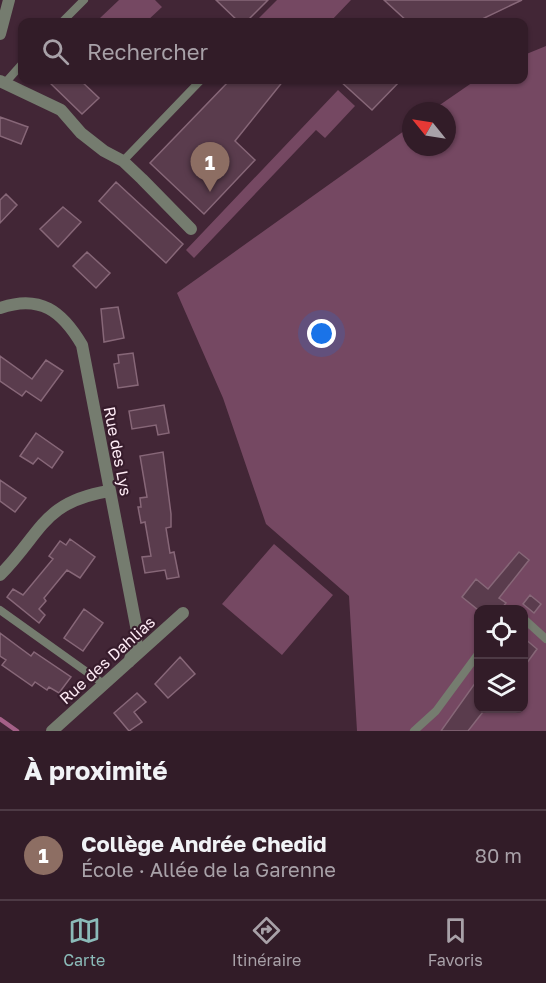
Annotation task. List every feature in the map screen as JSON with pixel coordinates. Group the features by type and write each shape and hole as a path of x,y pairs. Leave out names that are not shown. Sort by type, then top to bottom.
{"street":[{"path":"0,33 9,0"},
{"path":"2,82 61,110 81,133 104,151 123,161 191,229"},
{"name":"Rue des Lys","path":"0,308 25,303 48,308 61,316 82,345 137,631 129,662"},
{"path":"0,575 61,506 83,495 109,491"},
{"name":"Rue des Dahlias","path":"52,731 183,613"}],"lane":[{"path":"66,18 84,0"},
{"path":"2,82 18,68"},
{"path":"123,161 197,84"},
{"path":"0,610 105,685"},
{"path":"528,623 546,639"},
{"path":"414,731 436,711 474,659"}],"shaded area":[{"path":"119,0 155,0 162,7 150,18 100,18"},
{"path":"277,0 351,0 334,18 259,18"},
{"path":"546,46 546,731 357,731 349,596 266,524 223,398 177,293 402,132 402,156 456,156 456,102 444,102 470,84 528,84 528,53"},
{"path":"338,90 355,106 325,138 316,130 194,258 186,250"},
{"path":"274,544 333,595 282,655 222,604"}],"building":[{"path":"216,0 268,0 250,18 235,18"},
{"path":"384,0 522,0 484,18 404,18"},
{"path":"51,84 84,84 99,98 82,114"},
{"path":"226,84 281,84 235,141 255,160 204,214 150,163"},
{"path":"343,84 397,84 372,110"},
{"path":"0,117 28,127 21,144 0,136"},
{"path":"116,182 183,244 166,263 99,201"},
{"path":"6,194 17,205 0,223 0,200"},
{"path":"63,207 81,222 58,247 40,229"},
{"path":"87,252 110,273 96,288 73,266"},
{"path":"118,307 124,338 104,342 101,309"},
{"path":"133,353 138,385 118,388 114,364 119,363 118,355"},
{"path":"0,356 32,379 46,360 63,371 41,401 26,391 22,396 0,381"},
{"path":"164,405 169,433 158,435 156,425 132,429 129,411"},
{"path":"36,433 63,452 52,468 38,458 33,464 20,456"},
{"path":"163,452 171,514 171,527 166,528 170,553 174,552 179,577 167,579 165,570 145,573 142,557 151,556 145,522 141,523 138,507 141,507 140,498 147,497 140,456"},
{"path":"0,480 26,498 15,512 0,501"},
{"path":"70,539 95,557 80,578 67,570 44,598 46,601 39,609 45,615 39,623 7,597 13,589 23,595 53,559 49,556 60,541 66,545"},
{"path":"519,552 529,560 499,598 506,603 504,605 474,607 462,597 476,579 488,589"},
{"path":"530,595 541,604 534,613 528,608 528,605 523,604"},
{"path":"84,609 103,623 83,651 64,638"},
{"path":"0,633 31,656 34,652 71,677 59,693 49,687 47,690 35,682 32,686 2,665 6,660 0,656"},
{"path":"528,641 537,649 528,661"},
{"path":"180,657 195,674 168,698 155,684"},
{"path":"474,685 474,713 482,713 468,731 441,731"},
{"path":"137,693 146,702 134,712 142,722 129,731 114,713"}],"waterway":[{"path":"0,719 17,731"}],"place":[{"name":"Collège Andrée Chedid","path":"210,192"}]}
